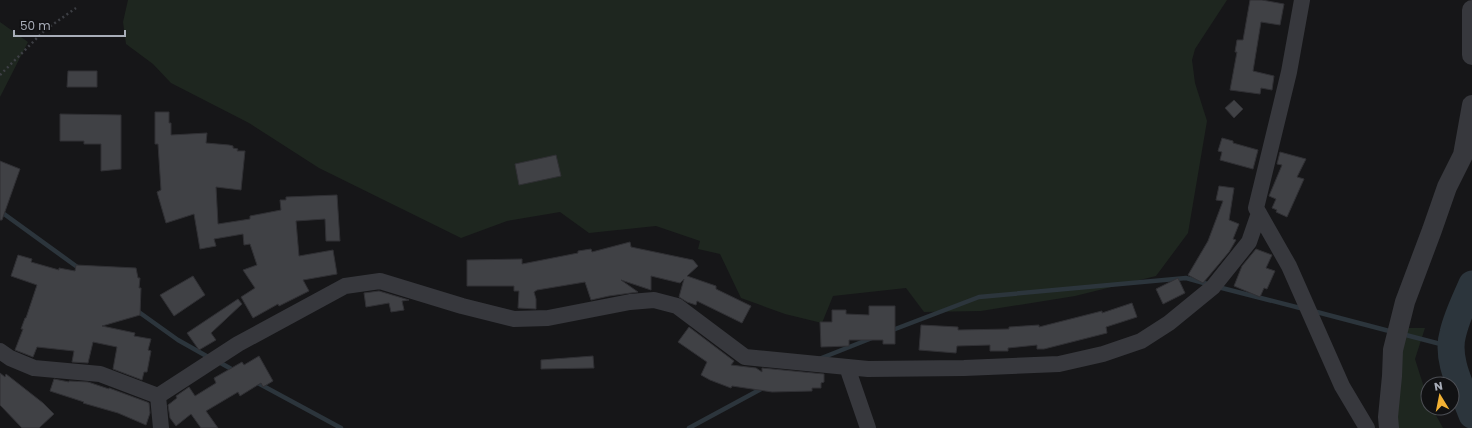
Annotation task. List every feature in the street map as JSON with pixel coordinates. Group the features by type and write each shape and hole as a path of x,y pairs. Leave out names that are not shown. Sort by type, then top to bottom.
{"street":[{"path":"1302,0 1289,72 1256,208 1289,266 1342,386 1367,428"},
{"path":"1472,10 1472,55"},
{"path":"1389,428 1388,417 1393,350 1405,302 1447,187 1463,155 1472,105"},
{"path":"158,396 238,344 345,286 380,281 462,306 514,319 548,318 630,302 654,300 677,306 745,357 868,369 964,368 1059,364 1103,354 1141,341 1169,323 1213,287 1249,242 1259,213"},
{"path":"0,351 10,358 34,368 100,374 158,396"},
{"path":"847,367 868,428"},
{"path":"158,396 161,428"}],"path":[{"path":"0,75 45,30 76,8"}],"shaded area":[{"path":"128,0 1227,0 1195,49 1192,60 1195,83 1207,121 1188,233 1156,276 1075,296 981,311 924,312 906,288 833,296 822,323 785,314 741,298 720,254 698,249 700,241 656,226 589,233 560,212 507,221 461,238 319,168 249,123 171,83 153,64 126,44 123,22"},
{"path":"0,22 28,42 0,97"},
{"path":"1407,328 1425,328 1415,359 1420,376 1420,416 1436,416 1443,428 1395,428 1397,364"}],"building":[{"path":"1250,0 1262,0 1284,4 1280,25 1261,22 1253,71 1274,76 1272,90 1261,88 1260,94 1230,90 1237,52 1235,52 1237,40 1243,40"},
{"path":"68,71 97,71 97,87 67,87"},
{"path":"1234,100 1243,109 1234,118 1225,108"},
{"path":"155,112 169,112 171,135 207,133 206,143 229,145 238,149 237,151 245,151 241,190 216,187 218,224 250,219 250,216 281,210 280,200 286,200 286,197 337,195 340,241 326,241 325,219 296,221 299,256 333,250 337,274 303,280 309,291 279,306 278,304 253,318 241,297 255,288 243,270 257,265 250,244 244,245 243,234 214,239 216,246 200,249 194,214 166,223 157,192 161,190 158,144 155,144"},
{"path":"60,114 121,115 121,169 101,171 101,144 84,144 84,141 60,141"},
{"path":"1222,138 1233,141 1233,143 1258,150 1253,169 1220,160 1222,152 1218,151"},
{"path":"1280,152 1306,159 1297,177 1304,179 1287,217 1276,212 1277,210 1272,208 1276,199 1269,196 1282,165 1277,164"},
{"path":"556,155 561,176 519,185 515,164"},
{"path":"0,161 20,169 2,220 0,220"},
{"path":"1219,186 1234,188 1229,220 1239,224 1233,239 1236,240 1229,252 1203,283 1188,275 1208,241 1223,201 1216,200"},
{"path":"630,242 631,247 693,260 698,266 687,276 716,286 716,289 751,306 742,323 697,301 696,305 679,297 684,279 680,283 651,276 651,290 621,280 638,292 591,300 585,282 537,290 534,292 536,309 518,308 519,291 514,291 514,286 467,286 467,260 522,259 522,264 578,253 578,251 591,249 592,252"},
{"path":"1256,249 1272,255 1266,268 1275,271 1267,289 1264,288 1260,297 1234,286 1242,266"},
{"path":"18,255 32,259 31,262 59,270 59,268 75,271 76,265 136,268 138,278 140,278 139,288 141,288 140,315 102,326 135,333 134,336 151,339 148,350 151,351 147,372 144,372 142,380 113,369 117,347 93,342 88,363 72,362 74,351 37,347 33,357 15,350 37,285 11,276"},
{"path":"193,276 205,295 174,316 160,295"},
{"path":"1178,278 1185,293 1163,304 1156,289"},
{"path":"379,291 409,300 402,301 404,310 391,312 389,303 366,307 364,293"},
{"path":"238,299 242,304 211,333 216,340 199,350 187,333"},
{"path":"1132,303 1137,317 1106,327 1107,333 1044,349 1037,349 1037,345 1008,348 1008,351 990,351 990,345 957,346 956,353 919,350 921,325 958,327 958,330 1009,329 1009,327 1039,325 1039,327 1102,311 1102,313"},
{"path":"869,306 895,306 895,344 883,344 883,340 849,340 849,346 821,347 820,322 832,322 832,310 846,310 846,314 869,315"},
{"path":"689,327 734,361 731,365 756,368 762,372 762,368 824,374 824,382 821,383 821,388 812,388 812,391 772,392 732,386 731,388 710,380 701,375 707,362 678,342"},
{"path":"259,356 273,381 263,387 261,383 240,396 238,392 206,411 218,428 201,428 191,414 176,426 170,418 168,405 177,398 176,396 189,387 195,396 216,383 214,378 242,362 244,365"},
{"path":"593,356 594,368 541,369 541,360"},
{"path":"0,373 5,377 6,374 43,403 54,414 39,428 22,428 0,405"},
{"path":"54,379 69,382 88,382 149,403 150,413 146,425 118,413 83,403 84,402 50,391"}],"waterway":[{"path":"0,211 80,269"},
{"path":"890,331 979,297 1186,278 1211,285"},
{"path":"1472,284 1461,308 1451,343 1451,354 1456,375 1472,415"},
{"path":"1218,287 1304,309"},
{"path":"136,310 178,340 210,358"},
{"path":"1313,311 1393,332"},
{"path":"1402,334 1452,347"},
{"path":"819,359 872,338"},
{"path":"217,361 235,371"},
{"path":"254,381 341,428"},
{"path":"689,428 763,388"}]}
